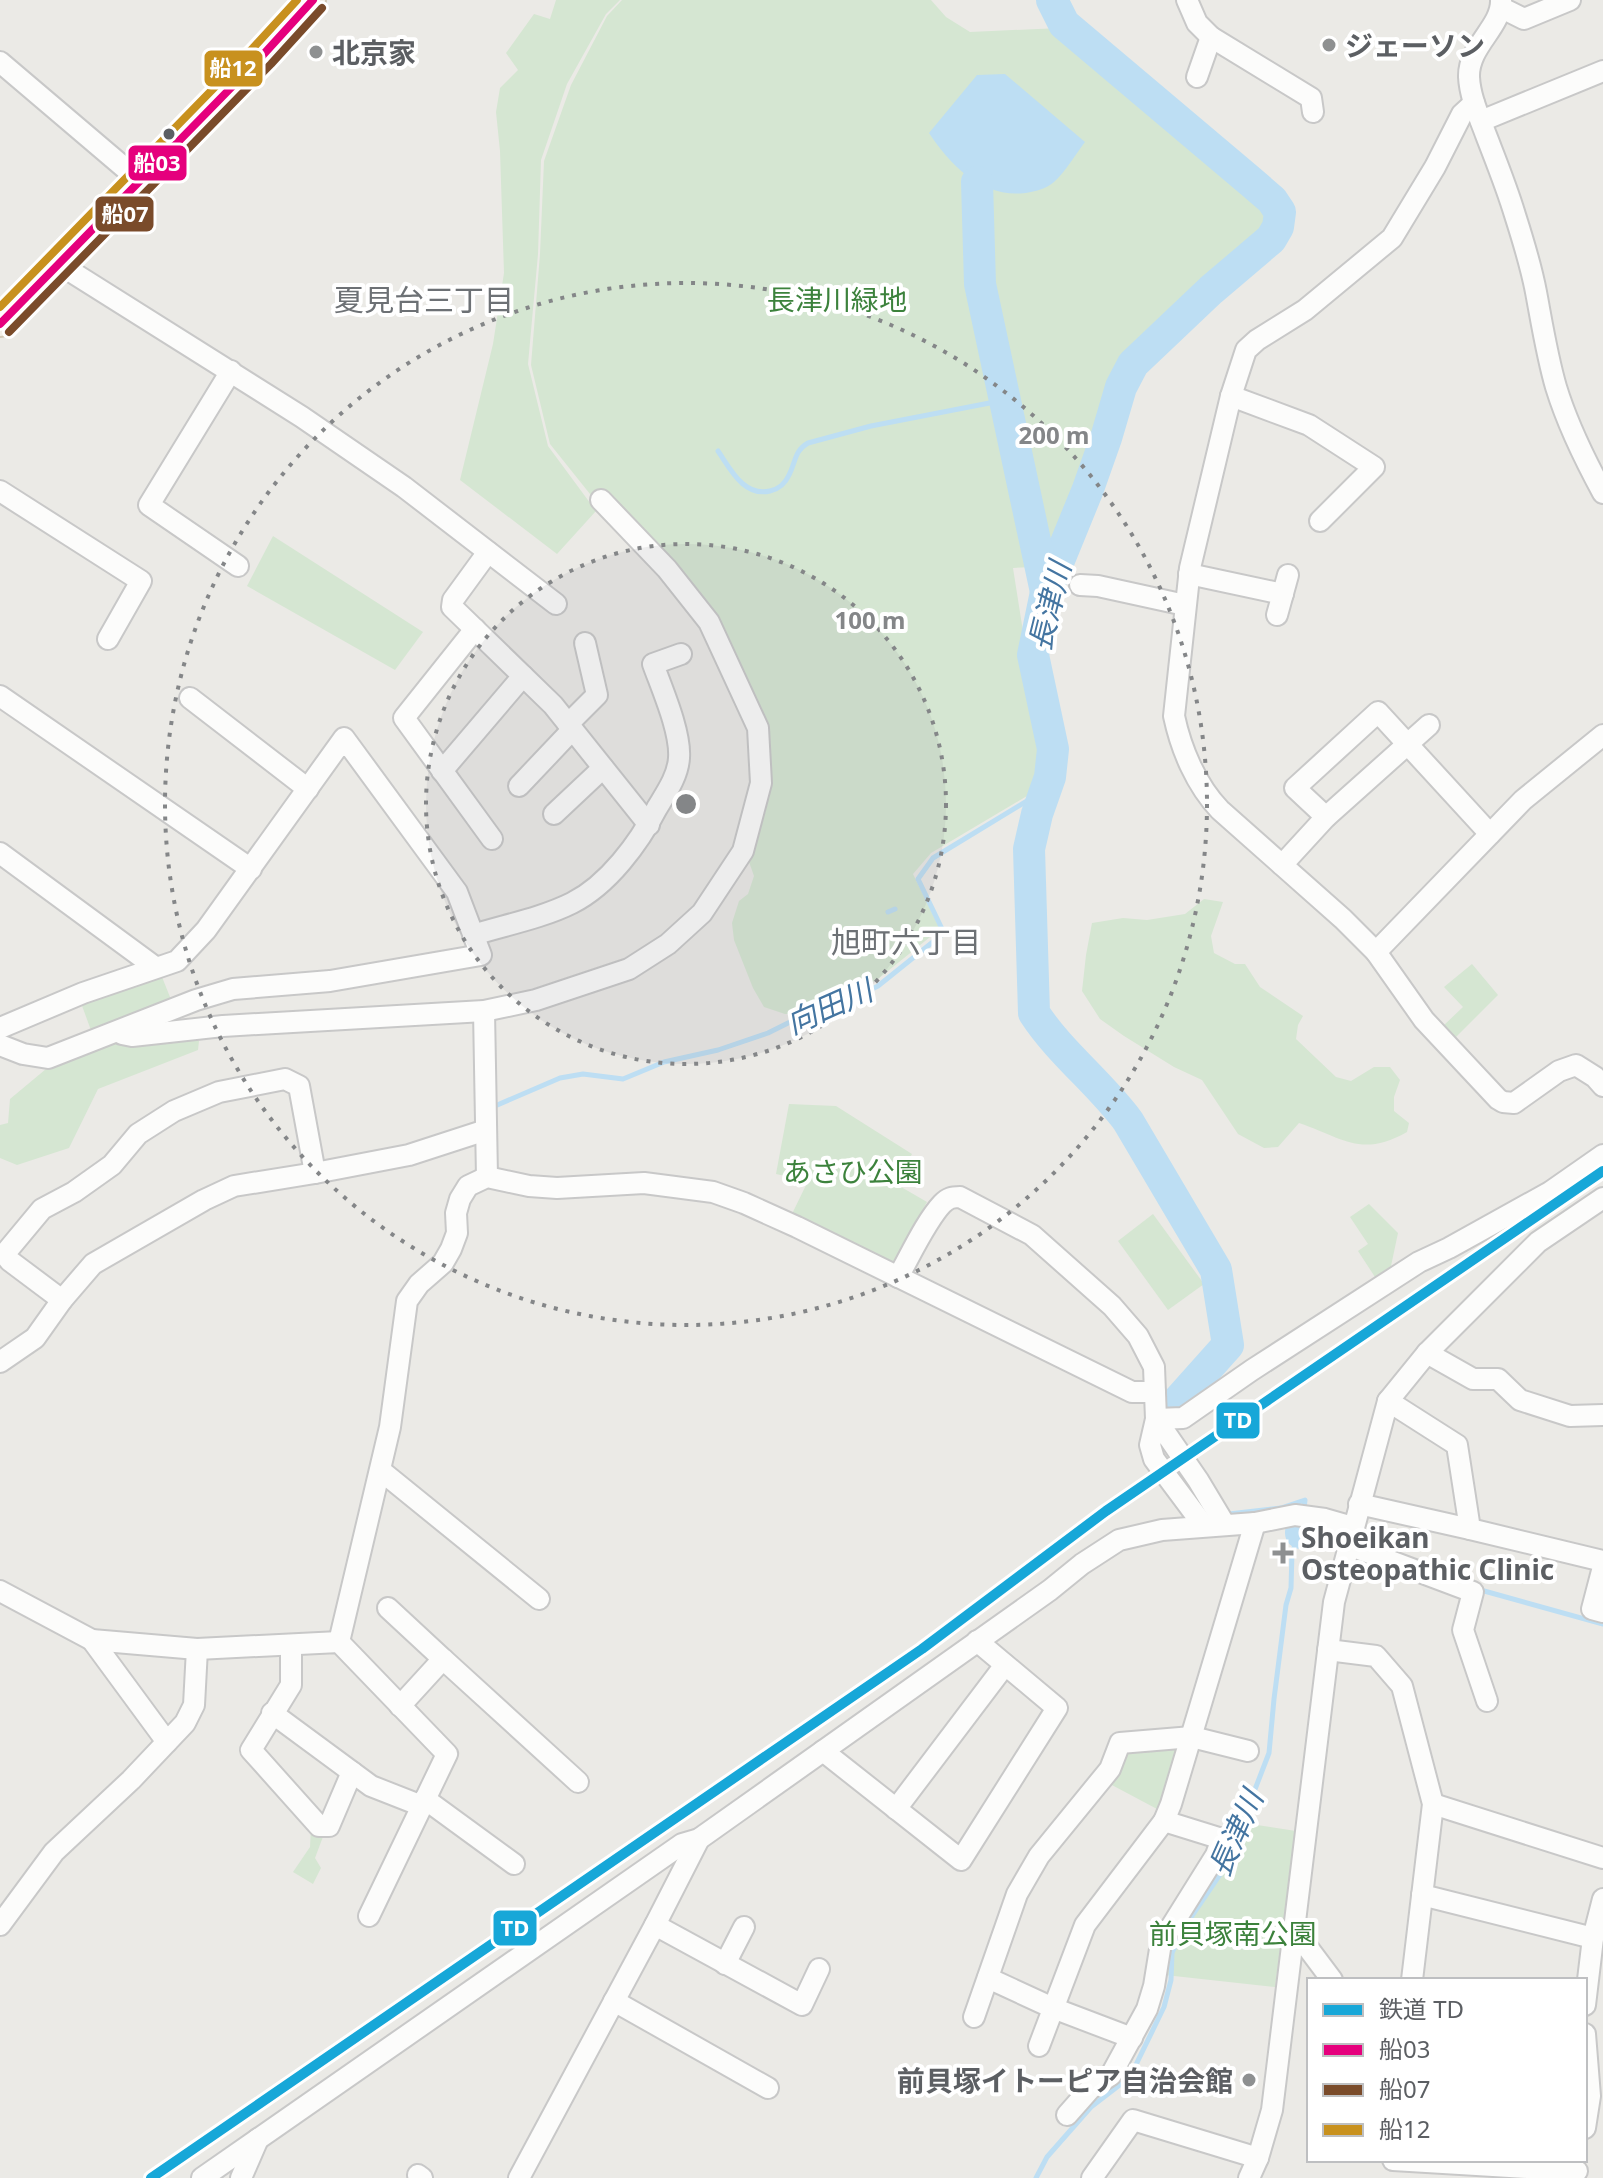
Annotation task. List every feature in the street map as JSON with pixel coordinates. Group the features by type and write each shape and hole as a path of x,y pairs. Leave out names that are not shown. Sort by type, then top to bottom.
{"main road":[{"path":"0,324 313,0"}],"street":[{"path":"1187,0 1197,23 1211,37 1311,98 1313,112"},
{"path":"1570,0 1524,19 1502,4 1474,53 1469,81 1477,112 1515,214 1536,289 1557,389 1588,467 1603,493"},
{"path":"1197,77 1211,37"},
{"path":"0,62 140,181"},
{"path":"1600,1078 1576,1065 1570,1066 1514,1103 1498,1099 1424,1020 1376,952 1205,795 1177,731 1174,716 1189,574 1231,396 1246,350 1305,310 1392,238 1435,167 1462,114 1477,112 1603,71"},
{"path":"59,264 302,417 404,487 556,604"},
{"path":"231,371 149,505 238,566"},
{"path":"1231,396 1309,425 1374,467 1320,521"},
{"path":"0,491 141,581 108,639"},
{"path":"114,1032 132,1036 223,1026 484,1011 536,1000 629,969 668,944 702,913 743,851 755,812 761,783 758,728 709,622 667,569 601,500"},
{"path":"488,552 453,600 452,607 553,705 649,825"},
{"path":"1189,574 1285,585 1277,615"},
{"path":"1080,585 1185,605"},
{"path":"475,629 404,718 492,839"},
{"path":"519,786 597,695 585,643"},
{"path":"473,935 576,901 627,856 649,825 674,778 679,759 678,739 653,664 681,654"},
{"path":"442,771 523,676"},
{"path":"0,696 251,869"},
{"path":"190,698 308,789"},
{"path":"1326,817 1295,788 1378,712 1490,834"},
{"path":"1282,865 1326,817 1429,725"},
{"path":"1376,952 1523,800 1603,735"},
{"path":"0,1028 83,993 177,961 206,930 344,738 457,892 481,955 330,981 233,989 196,1000 48,1058 23,1054 0,1045"},
{"path":"554,814 603,768"},
{"path":"0,853 155,967"},
{"path":"484,1011 487,1177"},
{"path":"62,1300 10,1261 7,1251 42,1209 74,1192 112,1165 138,1134 174,1111 219,1092 285,1079 299,1086 315,1173"},
{"path":"0,1362 35,1338 93,1264 204,1200 234,1186 409,1155 486,1130"},
{"path":"1156,1419 1183,1418 1419,1262 1550,1192 1603,1155"},
{"path":"339,1642 390,1427 407,1301 419,1284 443,1263 451,1249 457,1233 456,1213 468,1186 487,1177 543,1187 644,1183 713,1192 797,1227 1132,1392 1155,1392"},
{"path":"898,1277 943,1203 951,1197 960,1197 1032,1235 1112,1306 1138,1336 1154,1367 1156,1419 1150,1445 1154,1459 1204,1526"},
{"path":"1249,2178 1272,2110 1334,1602 1388,1401 1427,1353 1538,1242 1603,1198"},
{"path":"1427,1353 1473,1379 1498,1379 1520,1400 1570,1416 1603,1415"},
{"path":"1388,1401 1457,1445 1470,1529"},
{"path":"1156,1419 1225,1525"},
{"path":"380,1473 539,1599"},
{"path":"1359,1504 1603,1564 1592,1609 1603,1612"},
{"path":"202,2178 682,1844 699,1839 1119,1540 1162,1530 1255,1523 1295,1515 1325,1519 1350,1536 1473,1592 1463,1630 1487,1701"},
{"path":"1039,2046 1085,1925 1164,1821 1255,1523"},
{"path":"0,1591 92,1640 197,1649 339,1642 447,1754 369,1916"},
{"path":"388,1608 578,1782"},
{"path":"92,1640 167,1742"},
{"path":"823,1751 961,1860 1057,1708 977,1641"},
{"path":"291,1645 291,1685 251,1750 319,1826 329,1826 352,1772"},
{"path":"0,1925 54,1852 131,1780 185,1723 194,1705 197,1649"},
{"path":"1328,1650 1376,1656 1402,1686 1433,1804 1412,1978"},
{"path":"400,1706 443,1659"},
{"path":"896,1809 1005,1665"},
{"path":"272,1713 371,1786 424,1802 514,1864"},
{"path":"974,2017 1017,1894 1039,1856 1110,1769 1120,1743 1192,1737 1248,1751"},
{"path":"1433,1804 1603,1858"},
{"path":"1067,2115 1090,2089 1111,2075 1132,2038 1147,2009 1161,1943 1216,1855 1222,1839 1164,1821"},
{"path":"519,2178 699,1839"},
{"path":"1422,1895 1593,1938"},
{"path":"1587,1988 1593,1938 1603,1899"},
{"path":"655,1925 802,2005 819,1969"},
{"path":"725,1964 744,1927"},
{"path":"1293,1928 1330,1978"},
{"path":"988,1978 1053,2008 1132,2038"},
{"path":"614,2001 768,2088"},
{"path":"1587,2075 1588,2096"},
{"path":"1092,2178 1133,2120 1258,2158"},
{"path":"241,2178 258,2139"},
{"path":"1430,2162 1577,2170"}],"green space":[{"path":"556,0 620,0 606,14 567,84 541,160 538,254 528,364 548,446 596,511 557,554 460,480 493,344 504,273 496,112 500,88 518,70 506,53 534,14 550,19"},
{"name":"長津川緑地","path":"622,0 931,0 946,17 970,32 1060,28 1267,206 1273,223 1265,238 1133,367 1055,566 1013,568 1044,765 1036,785 1027,796 931,853 913,874 940,929 878,979 837,1001 799,1013 785,1014 764,1007 734,940 732,923 739,901 748,894 754,876 748,859 767,779 712,617 598,504 550,444 531,365 544,161 571,85 607,16"},
{"path":"273,536 423,632 395,670 247,586"},
{"path":"1204,899 1223,902 1211,936 1214,953 1235,964 1245,964 1260,987 1303,1016 1296,1039 1336,1077 1351,1081 1374,1067 1390,1067 1400,1080 1394,1097 1394,1111 1409,1123 1407,1132 1391,1140 1364,1145 1299,1123 1278,1147 1264,1148 1238,1134 1202,1080 1174,1067 1100,1019 1082,991 1092,923 1185,914"},
{"path":"1472,964 1498,995 1456,1037 1449,1036 1441,1028 1463,1007 1444,987"},
{"path":"160,972 172,1002 92,1033 81,1003"},
{"path":"116,1038 199,1041 198,1050 98,1089 69,1148 17,1165 0,1158 0,1125 8,1123 10,1099 68,1055"},
{"name":"あさひ公園","path":"789,1104 836,1106 912,1154 896,1184 927,1202 893,1264 791,1216 808,1181 776,1174"},
{"path":"1369,1204 1398,1233 1391,1266 1375,1277 1358,1251 1368,1244 1350,1217"},
{"path":"1153,1214 1204,1284 1168,1310 1118,1241"},
{"path":"1172,1745 1179,1754 1167,1791 1157,1809 1110,1784 1132,1750"},
{"name":"前貝塚南公園","path":"1237,1822 1296,1831 1275,1987 1165,1975 1170,1944 1224,1859"},
{"path":"311,1828 324,1834 315,1858 321,1868 313,1884 293,1872 310,1847"}],"water":[{"path":"1005,74 1085,142 1058,178 1049,186 1031,192 999,192 985,187 948,158 929,133 977,75"}],"waterway":[{"name":"長津川","path":"1052,0 1064,24 1272,200 1280,212 1278,227 1271,239 1211,290 1133,364 1121,387 1088,489 1046,592 1033,655 1053,749 1050,777 1029,849 1034,1013 1128,1121 1216,1270 1228,1345 1178,1401"},
{"path":"977,182 980,284 1046,592"},
{"path":"718,451 733,474 746,486 761,492 770,491 786,481 798,453 808,443 871,426 1005,400"},
{"name":"向田川","path":"495,1106 560,1078 583,1074 623,1079 664,1062 718,1050 768,1033 798,1018 828,1011 878,986 944,933 918,879 933,858 1045,790"},
{"path":"888,912 895,909"},
{"name":"長津川","path":"1227,1511 1229,1514 1281,1508 1305,1500 1304,1509"},
{"name":"長津川","path":"1036,2178 1047,2157 1091,2107 1130,2077 1164,2007 1171,1980 1172,1953 1181,1932 1225,1867 1269,1753 1286,1605 1291,1588 1292,1552 1301,1533 1334,1536"},
{"path":"1477,1589 1603,1624"}],"rail line":[{"name":"TD","path":"151,2178 922,1649 1106,1511 1603,1171"}],"transit line":[{"name":"船12","path":"0,307 297,0"},
{"name":"船03","path":"0,324 313,0"},
{"name":"船07","path":"9,332 322,8"}],"place":[{"name":"ジェーソン","path":"1329,45"},
{"name":"北京家","path":"316,52"},
{"name":"Shoeikan Osteopathic Clinic","path":"1283,1553"},
{"name":"前貝塚イトーピア自治会館","path":"1249,2080"}],"district":[{"name":"夏見台三丁目","path":"424,299"},
{"name":"旭町六丁目","path":"906,941"}]}
